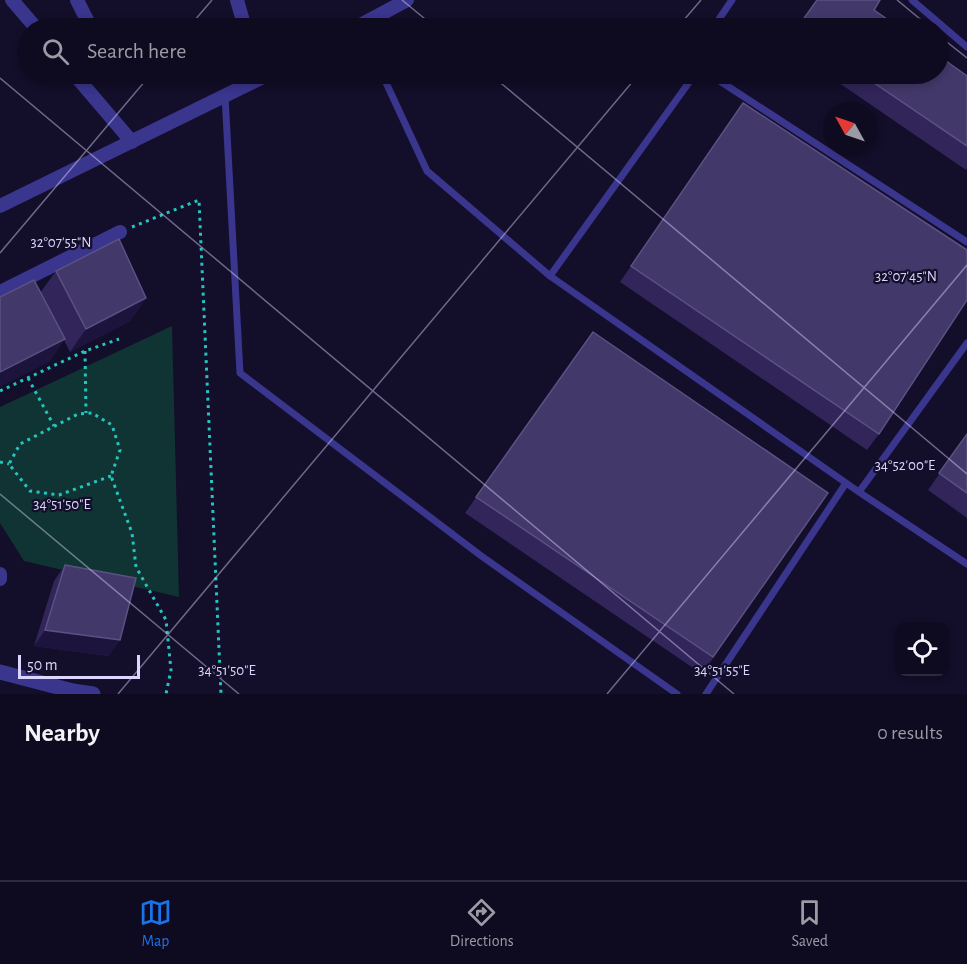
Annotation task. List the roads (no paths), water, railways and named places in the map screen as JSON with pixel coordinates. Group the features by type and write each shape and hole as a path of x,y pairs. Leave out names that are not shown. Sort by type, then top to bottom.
{"street":[{"path":"12,0 27,18"},
{"path":"77,0 85,18"},
{"path":"237,0 242,18"},
{"path":"380,18 407,0"},
{"path":"87,84 132,142"},
{"path":"0,206 246,84"},
{"path":"0,292 120,232"},
{"path":"0,574 0,579"},
{"path":"0,672 75,693 93,694"}],"lane":[{"path":"720,18 732,0"},
{"path":"912,0 933,18"},
{"path":"949,32 967,47"},
{"path":"387,84 427,171 550,276 859,492 967,564"},
{"path":"550,276 688,84"},
{"path":"724,84 967,243"},
{"path":"225,96 240,373 480,555 677,694"},
{"path":"859,492 967,343"},
{"path":"706,694 846,483"}]}
